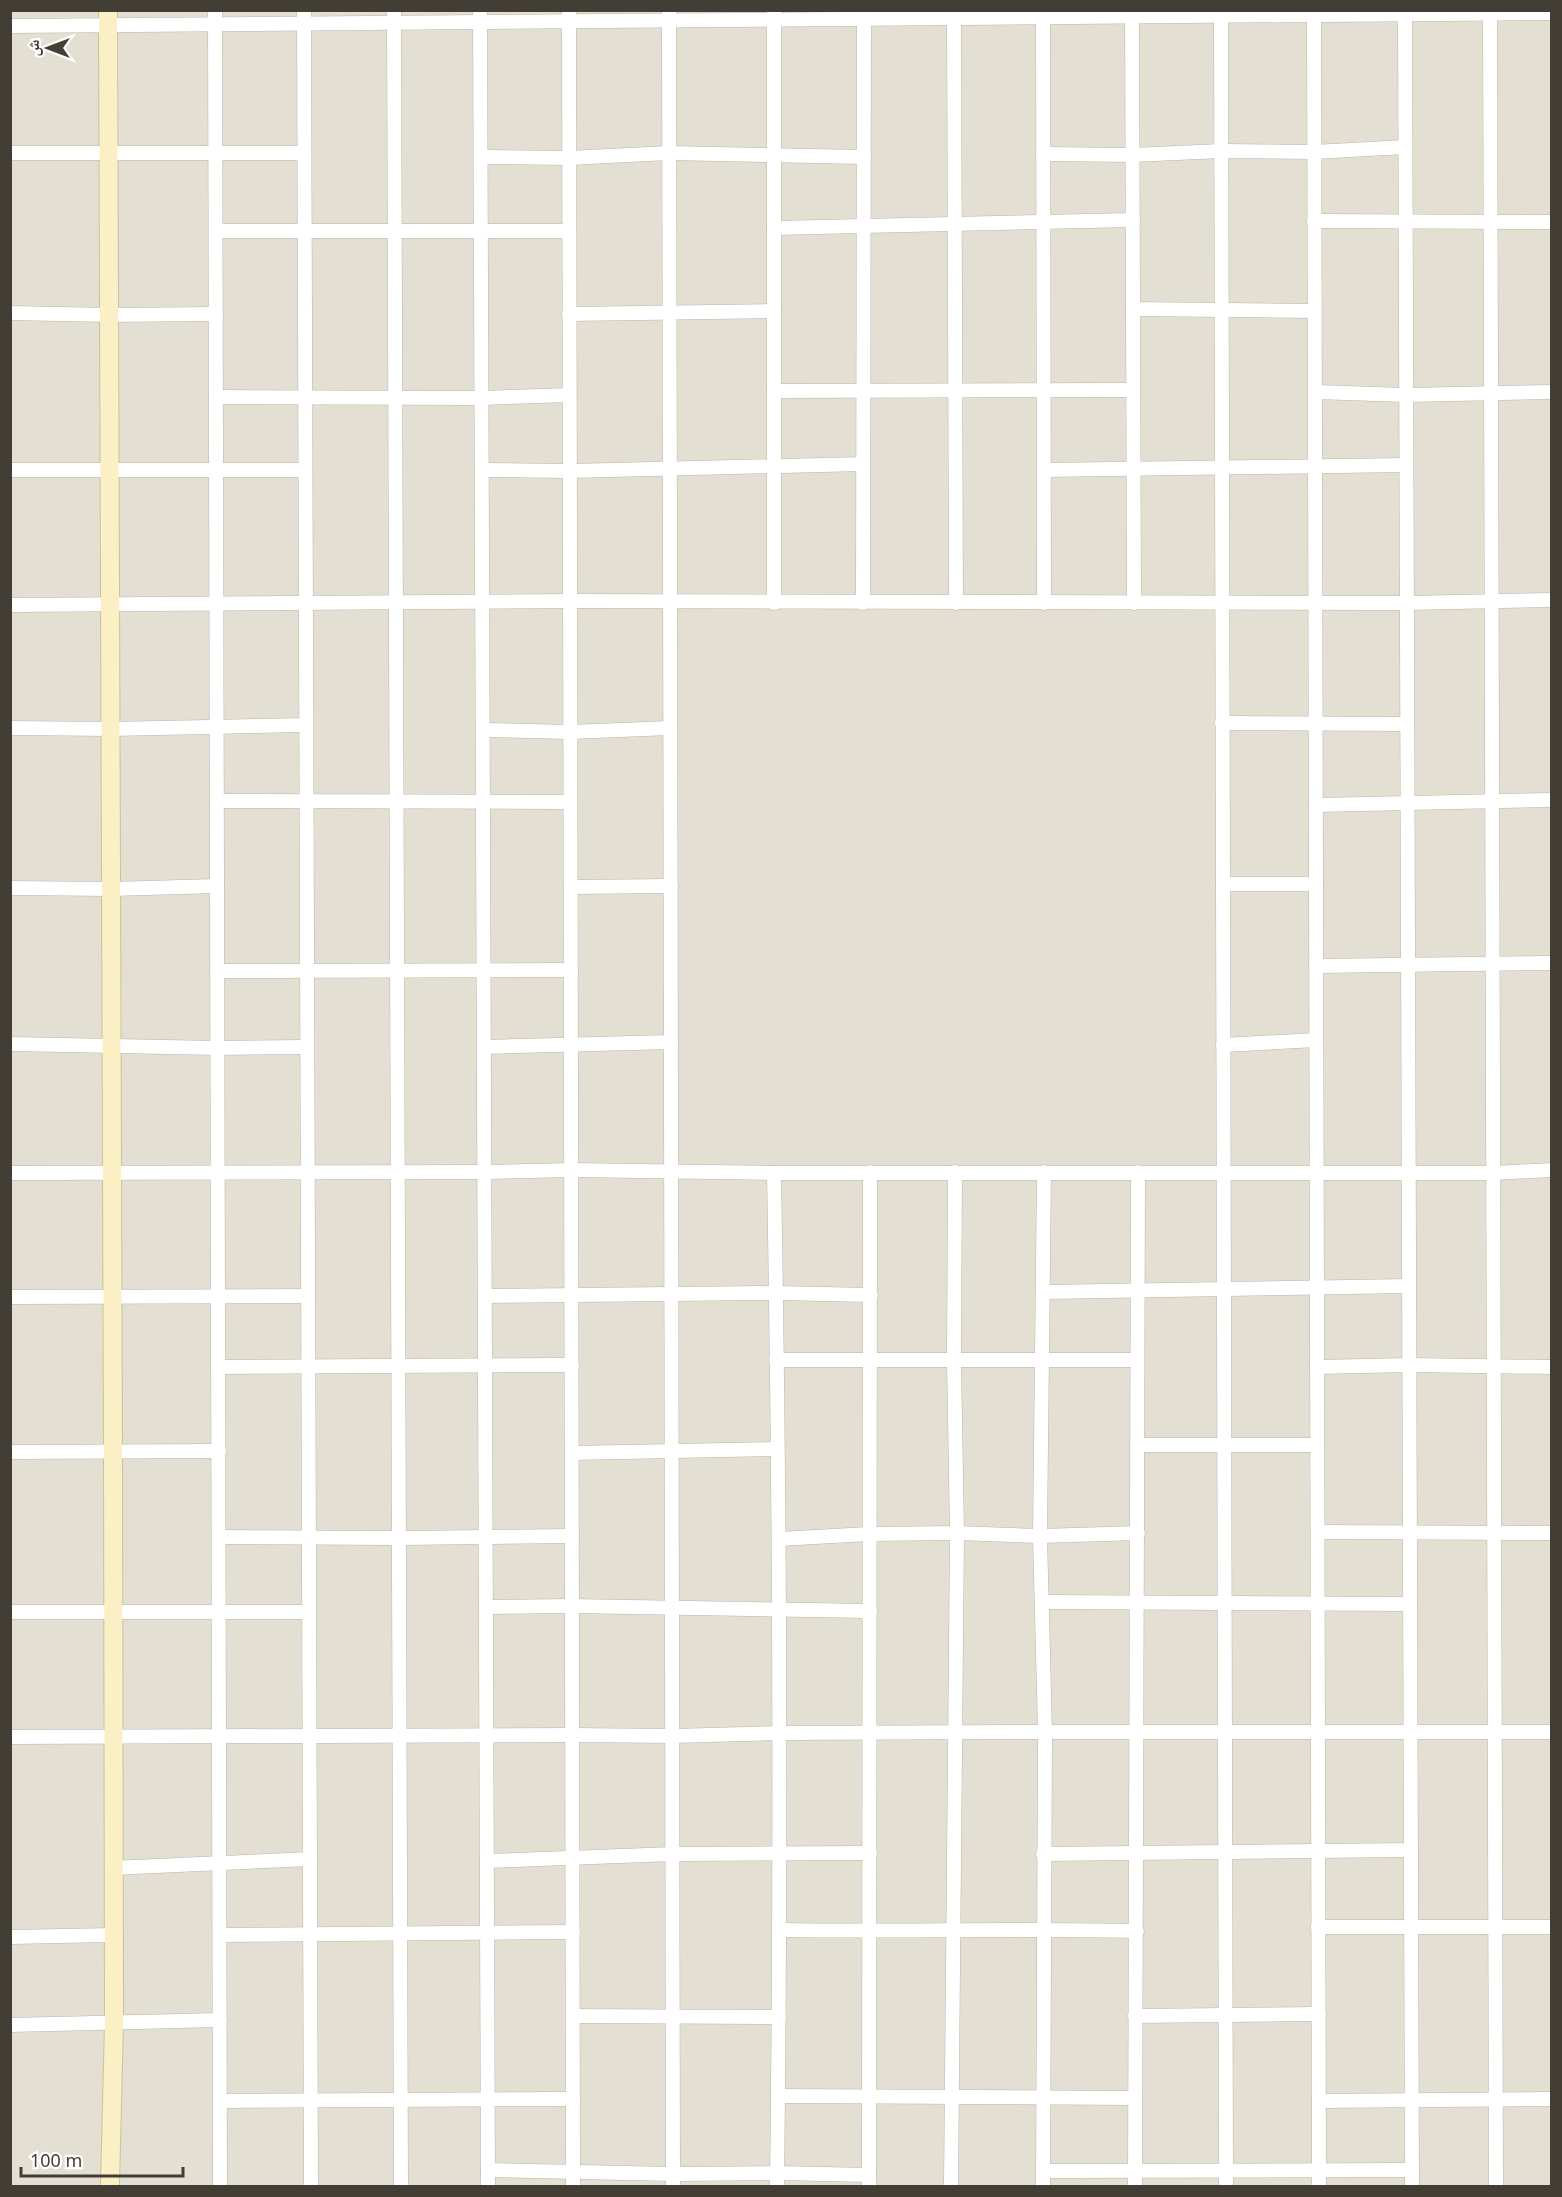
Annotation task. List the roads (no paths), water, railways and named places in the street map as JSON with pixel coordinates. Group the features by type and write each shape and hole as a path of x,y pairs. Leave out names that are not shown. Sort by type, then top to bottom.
{"street":[{"path":"1405,12 1412,2187"},
{"path":"1490,12 1497,2187"},
{"path":"1132,13 1134,603"},
{"path":"1221,13 1226,2187"},
{"path":"1314,13 1319,2187"},
{"path":"10,26 108,18 215,17 1551,13"},
{"path":"954,14 956,603"},
{"path":"1043,14 1044,603"},
{"path":"669,15 673,2180"},
{"path":"774,15 774,603"},
{"path":"863,603 864,15"},
{"path":"394,16 401,2187"},
{"path":"480,16 488,2187"},
{"path":"569,16 573,2187"},
{"path":"215,17 220,2187"},
{"path":"304,17 311,2187"},
{"path":"108,18 112,605 112,1935 114,2022 110,2187"},
{"path":"1043,154 1314,152 1405,147"},
{"path":"10,153 304,153"},
{"path":"481,157 569,158 669,153 864,157"},
{"path":"774,228 864,228 1133,220"},
{"path":"1314,221 1551,222"},
{"path":"216,231 569,231"},
{"path":"1133,309 1314,311"},
{"path":"569,314 774,311"},
{"path":"10,313 216,314"},
{"path":"774,391 1133,390"},
{"path":"1314,392 1406,395 1551,392"},
{"path":"216,397 482,398 570,395"},
{"path":"482,470 570,471 863,464"},
{"path":"1044,470 1406,465"},
{"path":"10,470 305,470"},
{"path":"10,605 570,602 1407,603 1551,600"},
{"path":"1222,723 1407,724"},
{"path":"10,728 111,729 306,725"},
{"path":"483,730 570,732 670,728"},
{"path":"1316,804 1551,800"},
{"path":"217,801 570,802"},
{"path":"1223,884 1316,884"},
{"path":"10,888 111,889 217,886"},
{"path":"571,887 670,886"},
{"path":"1316,966 1551,963"},
{"path":"218,971 571,970"},
{"path":"1223,1045 1316,1040"},
{"path":"484,1047 671,1042"},
{"path":"10,1044 112,1047 307,1047"},
{"path":"10,1173 571,1170 774,1173 1494,1173 1551,1170"},
{"path":"488,2170 573,2172 673,2180 869,2181 870,1172"},
{"path":"951,2187 957,1533 954,1360 955,1172"},
{"path":"1043,2187 1045,1732 1041,1536 1044,1172"},
{"path":"1135,2187 1138,1172"},
{"path":"774,1173 780,1854 777,2180"},
{"path":"1044,1292 1409,1286"},
{"path":"485,1296 776,1293 871,1295"},
{"path":"10,1297 308,1296"},
{"path":"776,1360 1137,1360"},
{"path":"219,1367 572,1365"},
{"path":"1317,1367 1410,1365 1551,1367"},
{"path":"1137,1445 1317,1445"},
{"path":"572,1453 777,1449"},
{"path":"10,1452 219,1451"},
{"path":"1318,1532 1551,1533"},
{"path":"779,1539 869,1534 957,1533 1041,1536 1138,1533"},
{"path":"219,1536 400,1538 572,1536"},
{"path":"1043,1602 1410,1604"},
{"path":"486,1607 572,1606 870,1611"},
{"path":"10,1612 309,1612"},
{"path":"10,1737 1551,1732"},
{"path":"1043,1854 1411,1850"},
{"path":"487,1861 672,1854 870,1853"},
{"path":"112,1868 310,1859"},
{"path":"1318,1927 1551,1927"},
{"path":"780,1930 1137,1931"},
{"path":"220,1935 573,1932"},
{"path":"10,1937 112,1935"},
{"path":"1136,2016 1319,2014"},
{"path":"573,2016 779,2017"},
{"path":"10,2025 220,2020"},
{"path":"778,2096 1135,2098"},
{"path":"220,2101 573,2099"},
{"path":"1319,2101 1551,2099"},
{"path":"1043,2171 1412,2170"}]}
